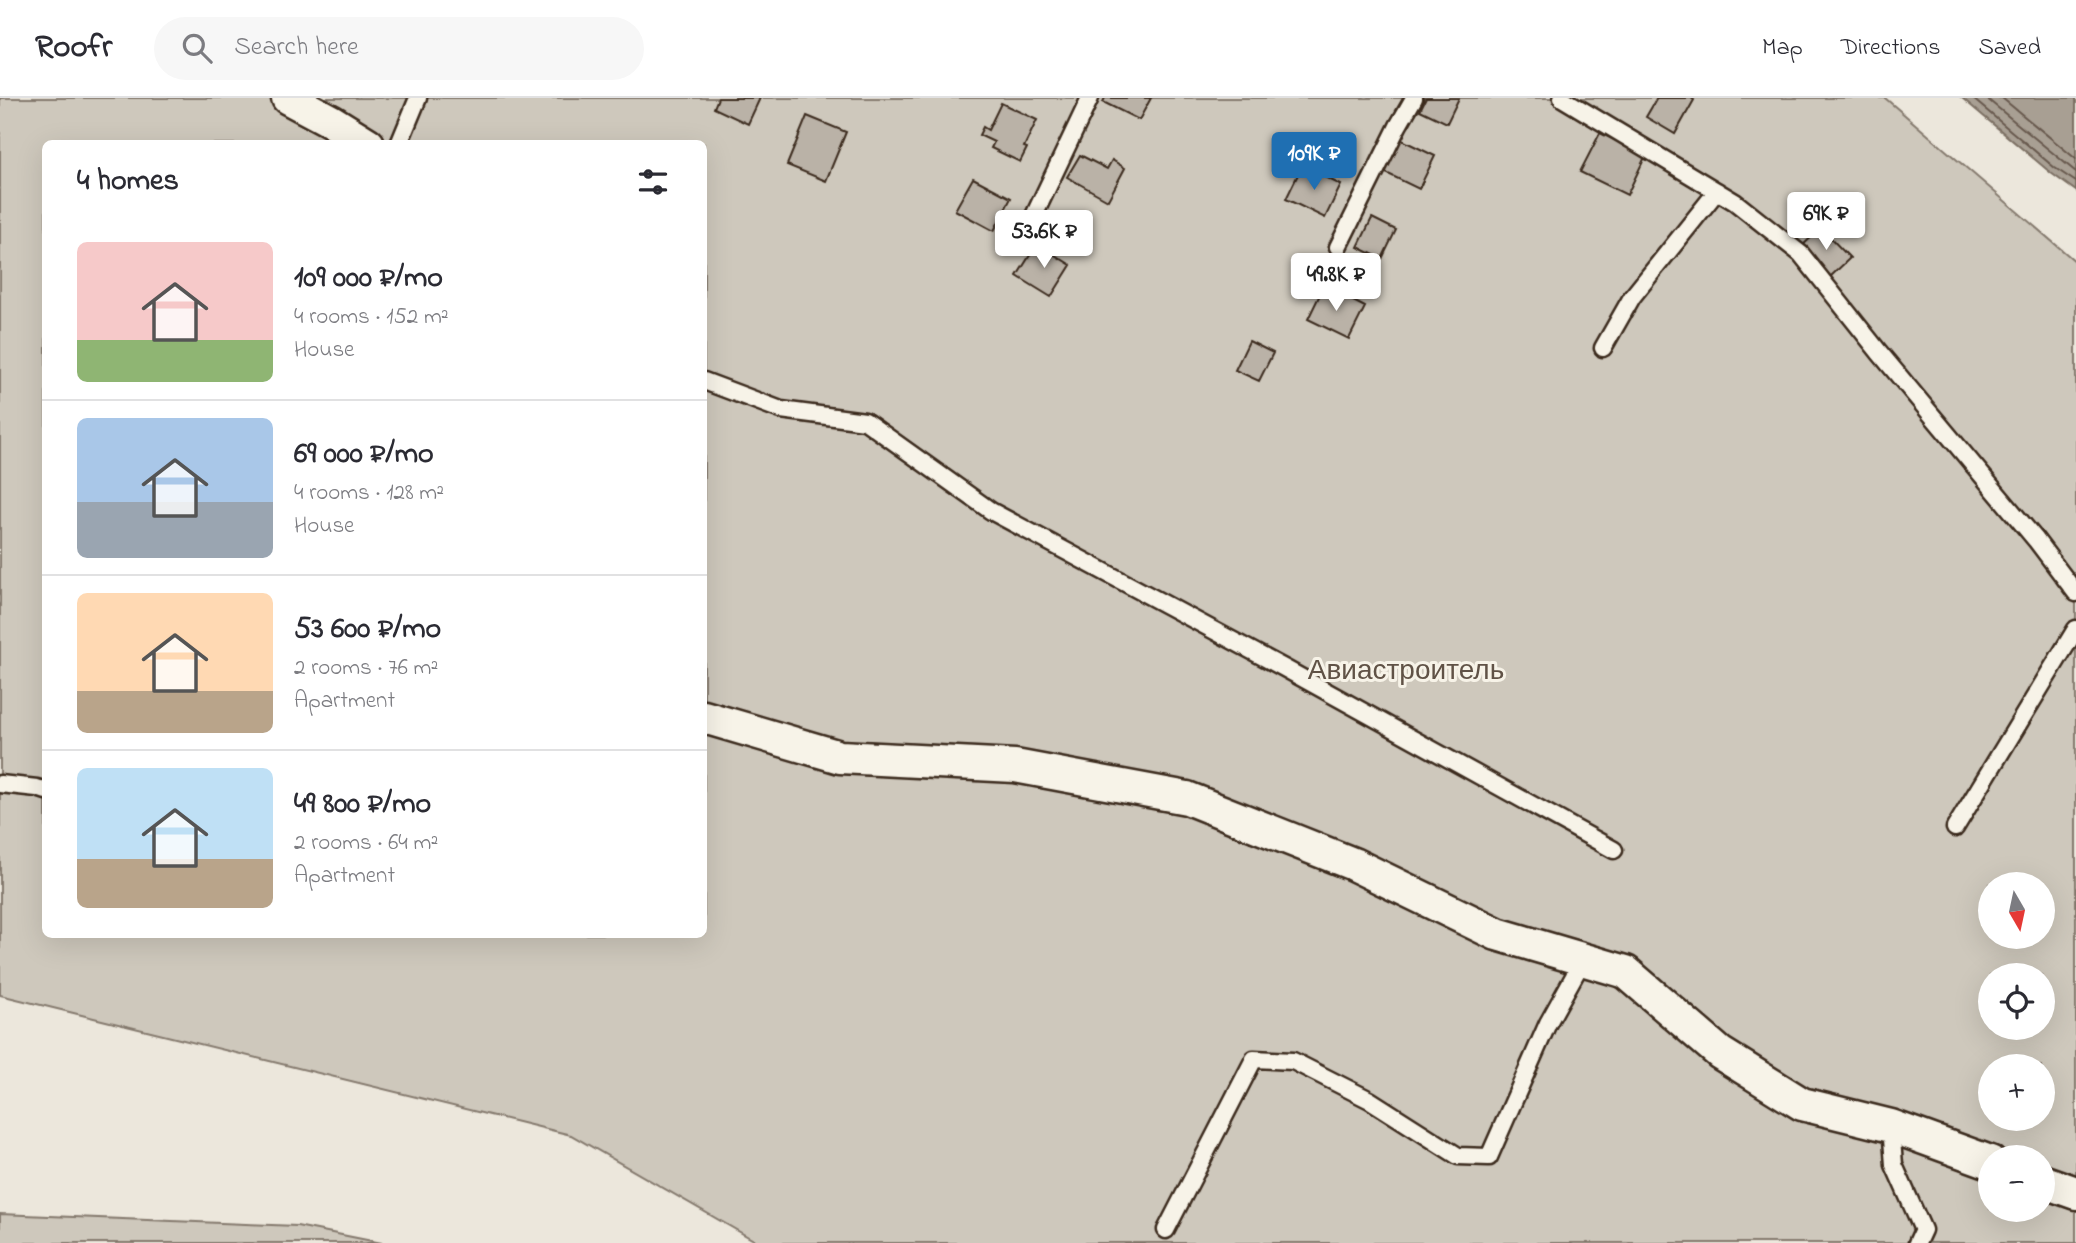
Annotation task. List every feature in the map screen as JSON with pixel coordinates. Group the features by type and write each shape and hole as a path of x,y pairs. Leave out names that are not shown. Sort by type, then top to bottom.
{"street":[{"path":"288,98 362,140"},
{"path":"707,718 840,757 1015,766 1187,798 1353,864 1497,934 1626,972 1720,1054 1802,1104 1891,1126 1978,1158"},
{"path":"2055,1186 2076,1193"}],"lane":[{"path":"401,140 418,98"},
{"path":"1032,220 1090,98"},
{"path":"1338,247 1414,98"},
{"path":"1562,98 1735,202 1801,254 2036,540 2076,593"},
{"path":"1603,348 1632,297 1717,191"},
{"path":"707,382 781,410 865,421 991,511 1614,850"},
{"path":"1955,828 2076,629"},
{"path":"0,784 42,790"},
{"path":"1166,1230 1254,1059 1293,1061 1370,1100 1458,1156 1489,1157 1548,1023 1583,960"},
{"path":"1891,1126 1894,1165 1923,1230 1917,1243"}],"green space":[{"name":"Авиастроитель","path":"0,98 1885,98 2076,262 2076,1243 759,1243 571,1135 0,995"},
{"path":"0,1214 297,1226 382,1243 0,1243"}],"water":[{"path":"1962,98 2076,98 2076,191 2051,173"}],"building":[{"path":"718,98 760,98 748,124 714,108"},
{"path":"1105,98 1151,98 1139,120 1103,102"},
{"path":"1426,98 1459,98 1447,123 1420,110"},
{"path":"1657,98 1694,100 1675,134 1646,117"},
{"path":"1001,103 1037,120 1020,162 991,148 994,142 979,135 983,127 988,130"},
{"path":"807,116 846,132 826,181 787,165"},
{"path":"1600,133 1646,155 1627,195 1580,172"},
{"path":"1400,139 1435,156 1419,189 1384,172"},
{"path":"1080,155 1107,169 1112,160 1125,168 1108,200 1067,177"},
{"path":"1302,166 1341,185 1325,218 1286,199"},
{"path":"973,178 1011,198 994,231 955,210"},
{"path":"1372,218 1396,230 1382,259 1358,247"},
{"path":"1821,228 1850,258 1830,277 1801,247"},
{"path":"1037,244 1071,265 1051,297 1017,276"},
{"path":"1324,286 1365,307 1349,339 1308,319"},
{"path":"1249,341 1273,353 1259,381 1235,370"}]}
